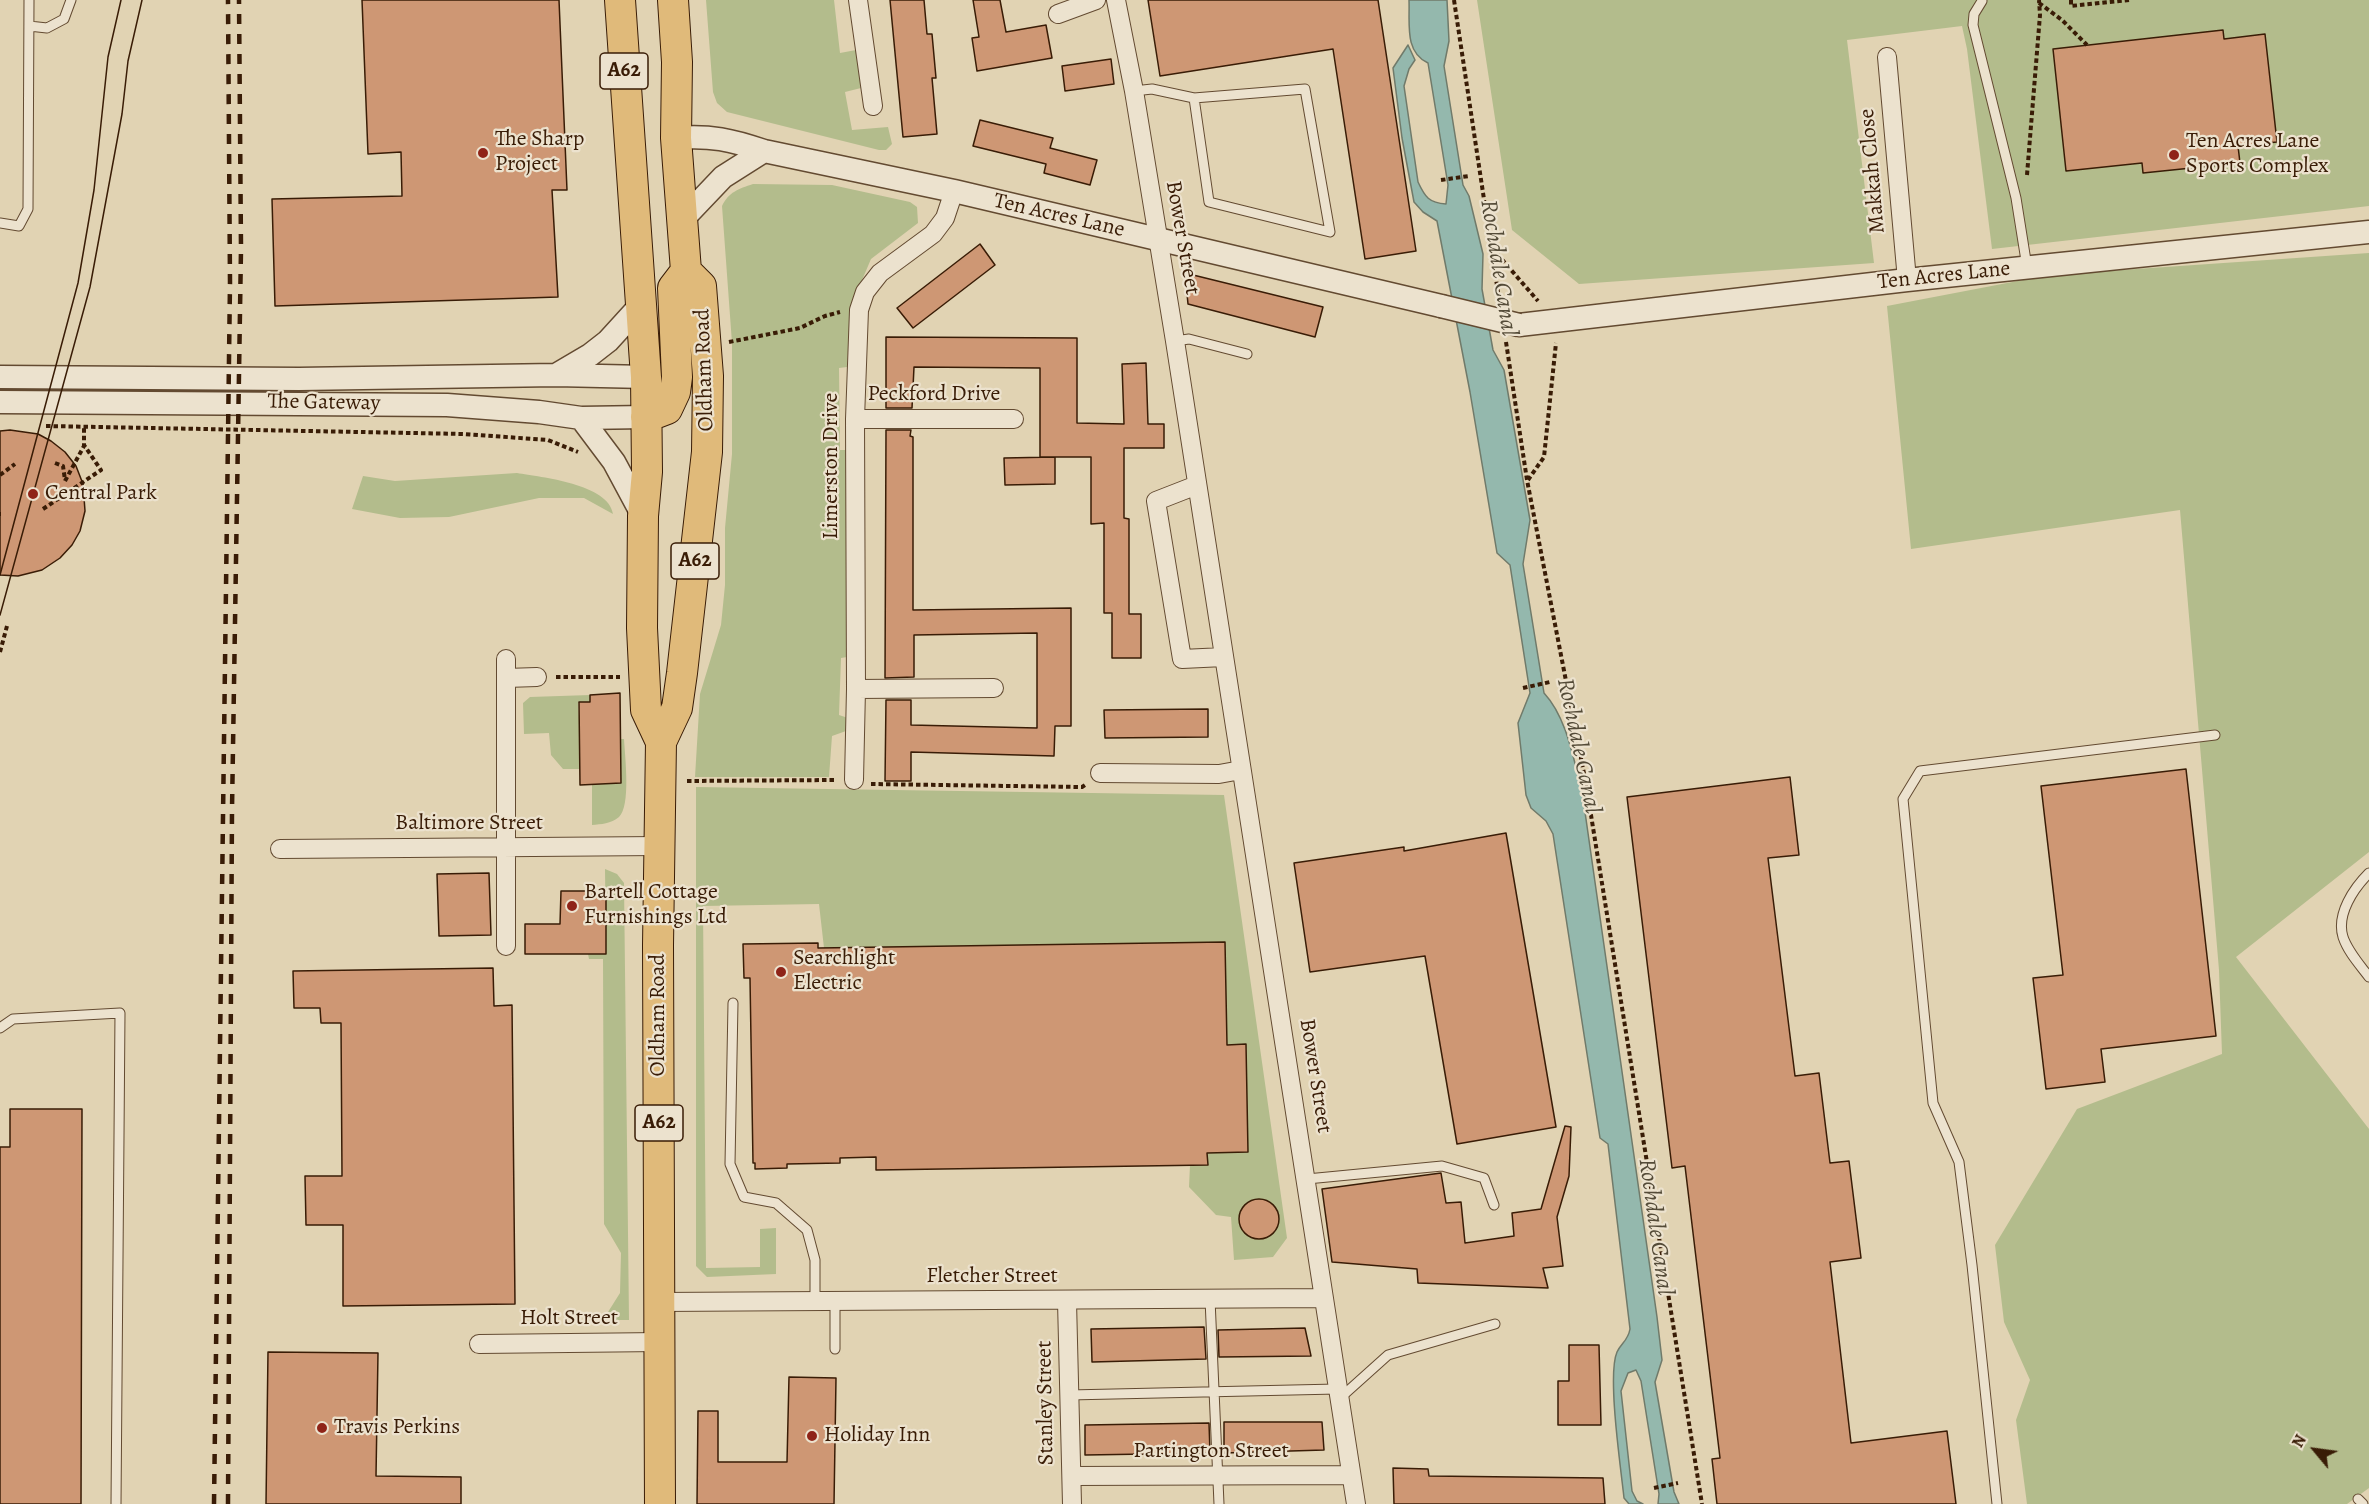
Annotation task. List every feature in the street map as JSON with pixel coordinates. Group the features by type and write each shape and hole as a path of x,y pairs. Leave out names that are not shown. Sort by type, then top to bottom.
{"highway":[{"name":"Oldham Road","path":"620,0 639,307 646,377 647,472 643,516 642,628 646,710 661,742"},
{"name":"A62","path":"673,0 677,62 676,138 686,271"},
{"path":"629,142 676,138"},
{"name":"Oldham Road","path":"660,1504 659,846 661,742 677,708 707,452 708,376 701,286 686,271"},
{"path":"646,417 667,409 675,392 677,377 673,288 686,271"},
{"path":"646,377 708,376"}],"street":[{"path":"858,0 873,106"},
{"path":"1058,14 1096,0"},
{"name":"Bower Street","path":"1116,0 1134,91 1175,341 1356,1504"},
{"name":"Makkah Close","path":"1887,57 1907,280"},
{"name":"Ten Acres Lane","path":"676,138 703,136 740,143 764,151 954,191 1441,306 1513,333 1558,322 1907,280 2369,232"},
{"path":"683,219 723,177 764,151"},
{"name":"Limerston Drive","path":"854,780 855,419 859,310 865,292 880,273 933,234 945,218 954,191"},
{"path":"556,375 590,355 608,341 639,307"},
{"name":"The Gateway","path":"0,377 299,379 556,375 646,377"},
{"name":"The Gateway","path":"0,402 447,405 539,412 581,418 646,417"},
{"path":"581,418 614,462 643,516"},
{"name":"Peckford Drive","path":"855,419 1014,419"},
{"path":"1197,485 1156,501 1182,659 1224,657"},
{"path":"506,659 506,946"},
{"path":"506,678 537,677"},
{"path":"856,689 994,688"},
{"path":"1100,773 1219,774 1241,770"},
{"name":"Baltimore Street","path":"280,849 659,846"},
{"name":"Fletcher Street","path":"660,1302 1324,1298"},
{"name":"Stanley Street","path":"1067,1301 1072,1504"},
{"name":"Holt Street","path":"479,1344 660,1342"},
{"name":"Partington Street","path":"1072,1476 1351,1475"}],"lane":[{"path":"0,223 19,226 28,209 29,0"},
{"path":"29,26 47,28 64,19 71,0"},
{"path":"1982,1 1974,14 1973,25 2013,188 2027,267"},
{"path":"1134,91 1152,89 1194,98 1305,89 1330,232 1209,202 1194,98"},
{"path":"1175,341 1189,339 1247,354"},
{"path":"1998,1504 1959,1162 1933,1103 1903,800 1920,771 2214,735"},
{"path":"2369,873 2350,896 2343,915 2343,935 2352,954 2369,977"},
{"path":"733,1003 730,1164 744,1197 776,1203 807,1230 815,1260 815,1301"},
{"path":"0,1028 13,1019 120,1013 116,1504"},
{"path":"1307,1179 1442,1166 1484,1178 1494,1204"},
{"path":"1210,1299 1219,1504"},
{"path":"835,1301 835,1349"},
{"path":"1069,1395 1215,1392 1338,1394 1388,1354 1495,1324"}],"path":[{"path":"1454,0 1500,306"},
{"path":"2071,0 2071,6 2129,0"},
{"path":"2013,188 2026,186 2039,1"},
{"path":"2039,1 2087,45"},
{"path":"1441,180 1469,176"},
{"path":"1491,247 1558,322 1544,457 1527,480"},
{"path":"726,342 800,328 825,316 859,310"},
{"path":"1513,333 1527,480 1586,784 1702,1504"},
{"name":"The Gateway","path":"38,426 464,434 548,440 577,451 583,456"},
{"path":"55,463 63,466 65,481 84,445 84,428"},
{"path":"43,509 101,470 84,445"},
{"path":"0,475 15,464"},
{"path":"0,652 7,626"},
{"path":"537,677 627,677"},
{"path":"1523,688 1550,682"},
{"path":"687,781 854,780 871,784 1082,787 1100,773"},
{"path":"1654,1488 1678,1483"}],"green space":[{"path":"706,0 834,0 840,53 856,50 861,88 845,92 852,130 888,127 892,144 886,150 879,150 727,112 717,103 713,92"},
{"path":"1477,0 2369,0 2369,206 1992,249 1967,49 1962,26 1847,40 1874,263 1579,284 1512,230"},
{"path":"753,184 832,185 910,202 917,207 918,223 871,259 851,306 847,367 839,368 840,450 847,450 847,657 841,658 839,715 848,718 846,731 832,736 829,777 695,777 700,694 721,625 725,585 725,528 732,454 732,343 722,206 734,192"},
{"path":"2369,253 2369,852 2236,957 2369,1129 2369,1488 2347,1504 2027,1504 2016,1420 2030,1380 2004,1322 1995,1245 2077,1109 2222,1054 2219,970 2180,510 1911,549 1887,306 2049,275"},
{"path":"517,473 557,480 587,489 609,504 613,514 584,498 539,498 449,517 400,518 352,509 363,476 395,481"},
{"path":"590,695 590,702 578,703 579,718 590,718 591,732 579,733 580,769 563,769 551,755 549,733 524,734 523,703 530,697"},
{"path":"621,739 624,739 626,781 623,811 613,821 592,825 592,784 621,782"},
{"path":"696,787 1224,795 1287,1238 1273,1257 1234,1260 1231,1217 1216,1215 1189,1187 1190,1165 1207,1164 1207,1153 1248,1152 1246,1045 1227,1045 1225,942 824,948 819,904 703,906 706,1268 760,1267 760,1229 776,1228 776,1274 707,1277 696,1266"},
{"path":"605,869 617,874 624,883 629,1320 603,1320 620,1293 621,1253 604,1224 603,959 589,959 588,954 606,953"}],"water":[{"path":"1409,0 1447,0 1449,41 1444,66 1463,185 1469,196 1483,254 1482,289 1493,350 1504,370 1530,520 1523,564 1544,693 1564,726 1582,791 1657,1317 1662,1360 1655,1382 1674,1492 1679,1504 1658,1504 1659,1494 1641,1381 1636,1370 1628,1373 1621,1391 1632,1491 1637,1501 1643,1504 1629,1504 1624,1498 1613,1380 1617,1352 1630,1329 1608,1144 1600,1138 1553,834 1546,821 1531,808 1526,795 1518,723 1530,693 1510,565 1497,553 1470,392 1437,221 1423,212 1414,202 1402,138 1393,68 1408,45 1415,60 1409,69 1404,86 1418,182 1428,198 1446,204 1448,185 1428,63 1420,58 1412,44 1409,27"}],"building":[{"name":"The Sharp Project","path":"362,0 559,0 567,190 552,190 558,297 275,306 272,199 402,196 401,152 368,154"},
{"path":"890,0 924,0 927,34 932,34 936,78 932,78 937,134 903,137"},
{"path":"973,0 1000,0 1006,32 1046,25 1052,58 977,71 972,38 979,37"},
{"path":"1148,0 1378,0 1416,251 1365,259 1333,49 1160,76"},
{"path":"2223,30 2224,39 2265,34 2277,142 2238,146 2240,163 2143,173 2142,163 2066,171 2053,49"},
{"path":"1111,59 1114,84 1065,91 1062,66"},
{"path":"980,120 1053,138 1050,148 1097,160 1090,185 1044,173 1046,164 973,146"},
{"path":"980,244 995,265 913,328 897,308"},
{"path":"1185,273 1323,307 1315,337 1188,304"},
{"path":"886,337 1077,338 1077,423 1124,424 1122,364 1146,363 1148,424 1164,424 1164,448 1124,448 1124,518 1129,519 1129,614 1141,614 1141,658 1112,658 1112,613 1104,613 1104,523 1091,524 1091,457 1040,457 1040,368 914,367 912,408 886,408"},
{"path":"886,430 911,430 910,436 913,437 913,610 1071,608 1071,726 1055,726 1054,756 911,752 911,781 885,781 886,700 911,700 911,725 1037,728 1037,633 914,635 914,677 885,678"},
{"path":"0,431 38,434 65,452 76,466 83,484 85,511 80,531 72,545 60,558 42,570 18,576 0,575"},
{"path":"1055,457 1055,484 1005,485 1004,458"},
{"path":"620,693 621,783 580,785 579,702 590,702 590,695"},
{"path":"1208,709 1208,737 1105,738 1104,710"},
{"path":"2186,769 2216,1036 2101,1049 2105,1082 2046,1089 2033,978 2063,975 2041,786"},
{"path":"1790,777 1799,855 1768,858 1795,1076 1819,1073 1830,1163 1849,1161 1861,1258 1830,1262 1851,1443 1947,1431 1956,1504 1717,1504 1712,1459 1720,1458 1685,1166 1672,1168 1627,797"},
{"path":"1506,833 1556,1127 1457,1144 1425,956 1310,972 1294,863 1404,847 1404,851"},
{"path":"489,873 491,935 439,936 437,874"},
{"path":"561,891 606,891 606,954 525,954 525,924 560,924"},
{"path":"1225,942 1227,1045 1246,1044 1248,1152 1207,1153 1208,1165 876,1170 876,1157 840,1158 840,1163 787,1164 787,1168 755,1169 755,1163 753,1163 750,978 744,978 743,944 818,943 818,948"},
{"path":"493,968 494,1006 512,1005 515,1304 343,1306 343,1225 306,1225 305,1176 342,1176 341,1023 321,1023 320,1008 294,1008 293,971"},
{"path":"10,1109 82,1109 81,1504 0,1504 0,1147 10,1147"},
{"path":"1565,1126 1571,1127 1569,1176 1557,1217 1563,1266 1543,1268 1548,1288 1418,1283 1417,1269 1332,1262 1322,1189 1441,1173 1446,1203 1461,1202 1465,1243 1514,1236 1512,1213 1541,1209"},
{"path":"1259,1199 1273,1205 1279,1219 1273,1233 1259,1239 1245,1233 1239,1219 1245,1205"},
{"path":"1204,1327 1206,1359 1092,1362 1091,1329"},
{"path":"1305,1328 1311,1356 1219,1357 1218,1330"},
{"path":"1569,1345 1599,1345 1601,1425 1558,1425 1558,1381 1569,1381"},
{"name":"Travis Perkins","path":"268,1352 378,1353 376,1476 461,1477 461,1504 266,1504"},
{"name":"Holiday Inn","path":"789,1377 836,1378 834,1504 697,1504 698,1411 718,1411 718,1462 787,1462"},
{"path":"1224,1422 1322,1422 1324,1450 1224,1453"},
{"path":"1209,1423 1210,1453 1085,1455 1085,1425"},
{"path":"1393,1468 1428,1469 1429,1476 1603,1478 1605,1504 1394,1504"}],"tram line":[{"path":"0,575 78,283 94,190 108,57 121,0"},
{"path":"0,615 90,287 122,114 128,61 142,0"}],"railway":[{"path":"214,1504 230,283 228,0"},
{"path":"228,1504 232,810 241,249 239,0"}],"place":[{"name":"The Sharp Project","path":"483,153"},
{"name":"Ten Acres Lane Sports Complex","path":"2174,155"},
{"name":"Central Park","path":"33,494"},
{"name":"Bartell Cottage Furnishings Ltd","path":"572,906"},
{"name":"Searchlight Electric","path":"781,972"},
{"name":"Travis Perkins","path":"322,1428"},
{"name":"Holiday Inn","path":"812,1436"}],"water label":[{"name":"Rochdale Canal","path":"1498,268"},
{"name":"Rochdale Canal","path":"1578,746"},
{"name":"Rochdale Canal","path":"1655,1227"}]}
